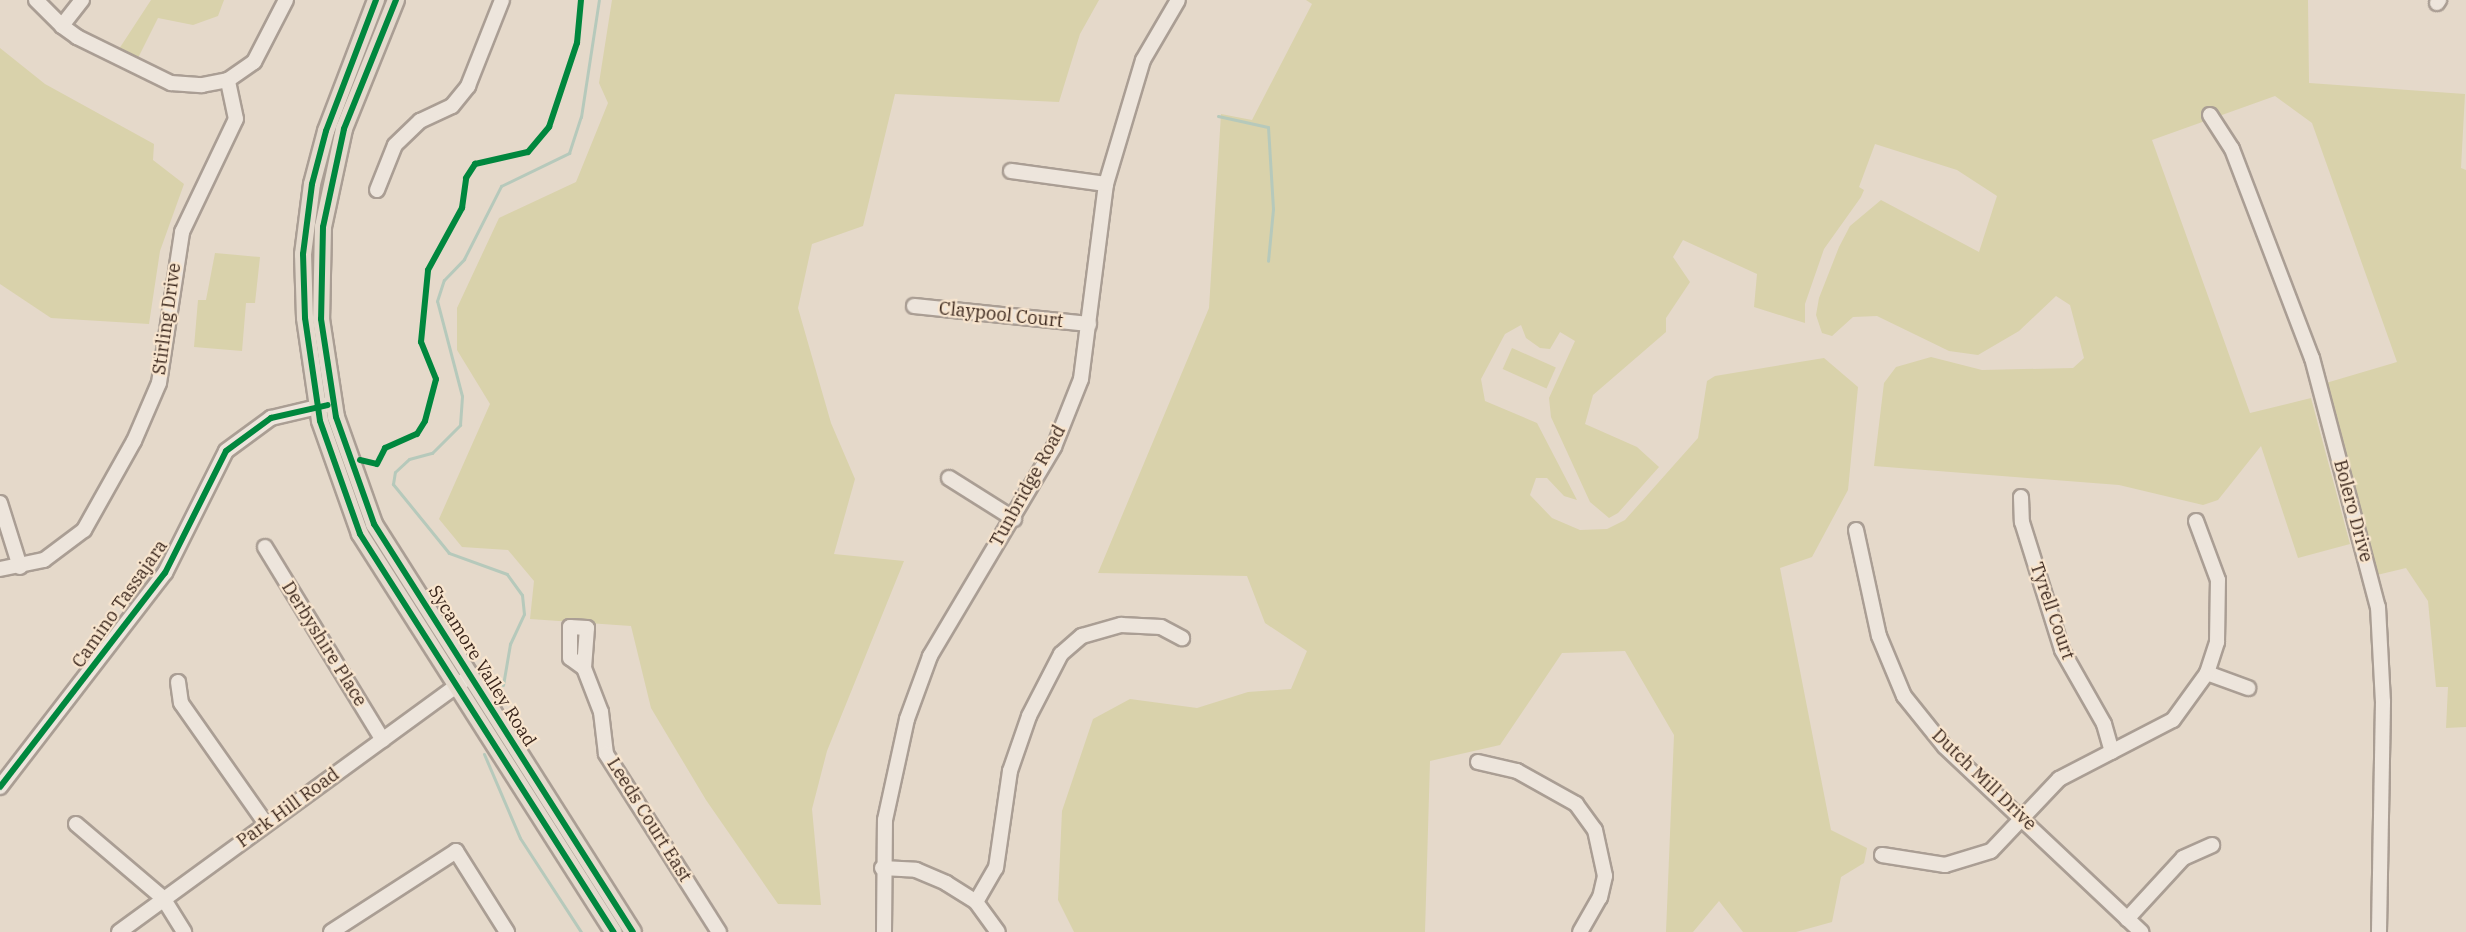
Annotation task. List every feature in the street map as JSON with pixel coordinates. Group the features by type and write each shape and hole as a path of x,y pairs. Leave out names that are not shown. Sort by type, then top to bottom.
{"main road":[{"path":"326,405 304,297 312,184 376,0"},
{"path":"326,405 321,320 323,227 344,129 396,0"},
{"name":"Sycamore Valley Road","path":"326,405 374,524 464,681 614,932"},
{"name":"Sycamore Valley Road","path":"464,681 633,932"}],"street":[{"path":"36,0 62,26 171,83 228,80 266,47 286,0"},
{"path":"62,26 82,0"},
{"path":"377,190 395,145 420,121 452,106 468,86 502,0"},
{"name":"Tunbridge Road","path":"884,932 882,868 894,772 926,666 953,612 1014,519 1054,447 1082,379 1106,184 1143,60 1178,0"},
{"name":"Stirling Drive","path":"0,570 44,560 84,530 135,441 159,383 182,232 236,118 228,80"},
{"name":"Bolero Drive","path":"2210,115 2232,149 2312,358 2378,607 2384,702 2379,932"},
{"path":"1011,171 1106,184"},
{"name":"Claypool Court","path":"914,306 1089,324"},
{"name":"Camino Tassajara","path":"0,787 165,573 226,452 271,418 326,405"},
{"path":"949,478 1014,519"},
{"name":"Tyrell Court","path":"2021,498 2022,522 2062,650 2104,724 2112,752"},
{"path":"0,503 20,567"},
{"path":"1882,855 1916,863 1967,861 1991,851 2059,779 2173,720 2207,673 2220,614 2218,580 2196,521"},
{"name":"Dutch Mill Drive","path":"1856,530 1879,636 1904,696 1945,747 2141,932"},
{"name":"Derbyshire Place","path":"265,547 383,740"},
{"path":"976,902 996,868 1010,771 1029,716 1061,654 1082,636 1121,625 1161,627 1182,638"},
{"name":"Leeds Court East","path":"585,668 601,712 606,754 719,932"},
{"path":"2207,673 2248,688"},
{"name":"Park Hill Road","path":"119,932 464,681"},
{"path":"178,682 181,703 266,824"},
{"path":"1478,762 1517,771 1552,795 1576,804 1594,830 1604,857 1600,897 1580,932"},
{"path":"76,824 163,898 184,932"},
{"path":"2127,919 2183,858 2212,845"},
{"path":"335,931 456,851 507,932"},
{"path":"882,868 916,870 976,902 998,932"}],"shaded area":[{"path":"151,0 224,0 218,16 193,25 158,18 138,58 119,49"},
{"path":"612,0 1099,0 1080,34 1059,102 895,94 863,226 812,244 798,308 831,423 855,479 834,554 904,561 827,751 812,809 821,905 778,904 706,800 651,708 631,626 530,619 534,581 508,550 462,547 439,519 490,404 457,350 457,308 499,218 576,182 608,103 599,83"},
{"path":"1306,0 2308,0 2309,83 2465,94 2461,168 2466,170 2466,727 2446,728 2448,687 2436,687 2428,601 2406,568 2377,575 2326,383 2397,362 2312,123 2275,96 2152,140 2250,413 2311,398 2350,544 2298,558 2261,446 2218,500 2203,505 2119,485 1874,466 1884,383 1896,367 1931,357 1982,370 2073,368 2084,358 2070,305 2056,296 2019,331 1978,355 1949,351 1877,316 1853,317 1832,336 1822,333 1816,315 1819,298 1839,247 1850,226 1881,200 1979,252 1997,196 1957,170 1875,144 1859,187 1864,190 1861,197 1824,249 1805,304 1805,323 1754,307 1757,274 1683,240 1673,257 1690,282 1666,318 1666,332 1593,395 1585,424 1637,447 1659,467 1618,513 1609,518 1590,502 1551,417 1549,398 1575,341 1560,332 1550,349 1540,348 1526,338 1521,325 1505,334 1481,379 1485,401 1537,423 1577,500 1564,496 1547,478 1536,478 1530,495 1552,518 1580,530 1607,529 1625,520 1698,438 1707,381 1715,376 1824,358 1858,387 1848,490 1812,557 1780,568 1831,830 1867,848 1864,863 1841,877 1832,922 1796,932 1743,932 1719,901 1693,932 1666,932 1674,735 1625,651 1562,653 1500,745 1430,761 1425,932 1074,932 1058,900 1062,811 1093,719 1130,699 1197,708 1248,692 1291,689 1307,651 1265,623 1247,576 1098,573 1209,308 1221,114 1252,120 1312,4"},
{"path":"0,48 45,84 154,144 153,160 184,184 160,251 149,324 51,318 0,284"},
{"path":"215,253 260,257 255,303 246,303 242,351 194,347 198,300 206,300"},
{"path":"1512,348 1556,368 1546,389 1503,369"}],"waterway":[{"path":"503,685 510,644 524,614 522,595 507,574 449,553 393,484 395,472 409,459 432,453 460,425 462,396 437,301 444,280 464,259 501,186 569,153 581,117 599,0"},
{"path":"1218,116 1268,127 1273,209 1268,261"},
{"path":"484,754 520,838 581,932"}],"cycle path":[{"path":"376,0 326,131 312,184 303,254 305,318 320,421 360,534 614,932"},
{"path":"396,0 344,129 323,227 321,319 336,417 374,524 633,932"},
{"path":"360,460 377,464 385,448 417,434 425,421 436,379 421,342 428,270 462,208 466,178 475,164 528,152 549,127 577,43 581,0"},
{"path":"0,787 165,573 226,451 271,418 328,405"}]}
